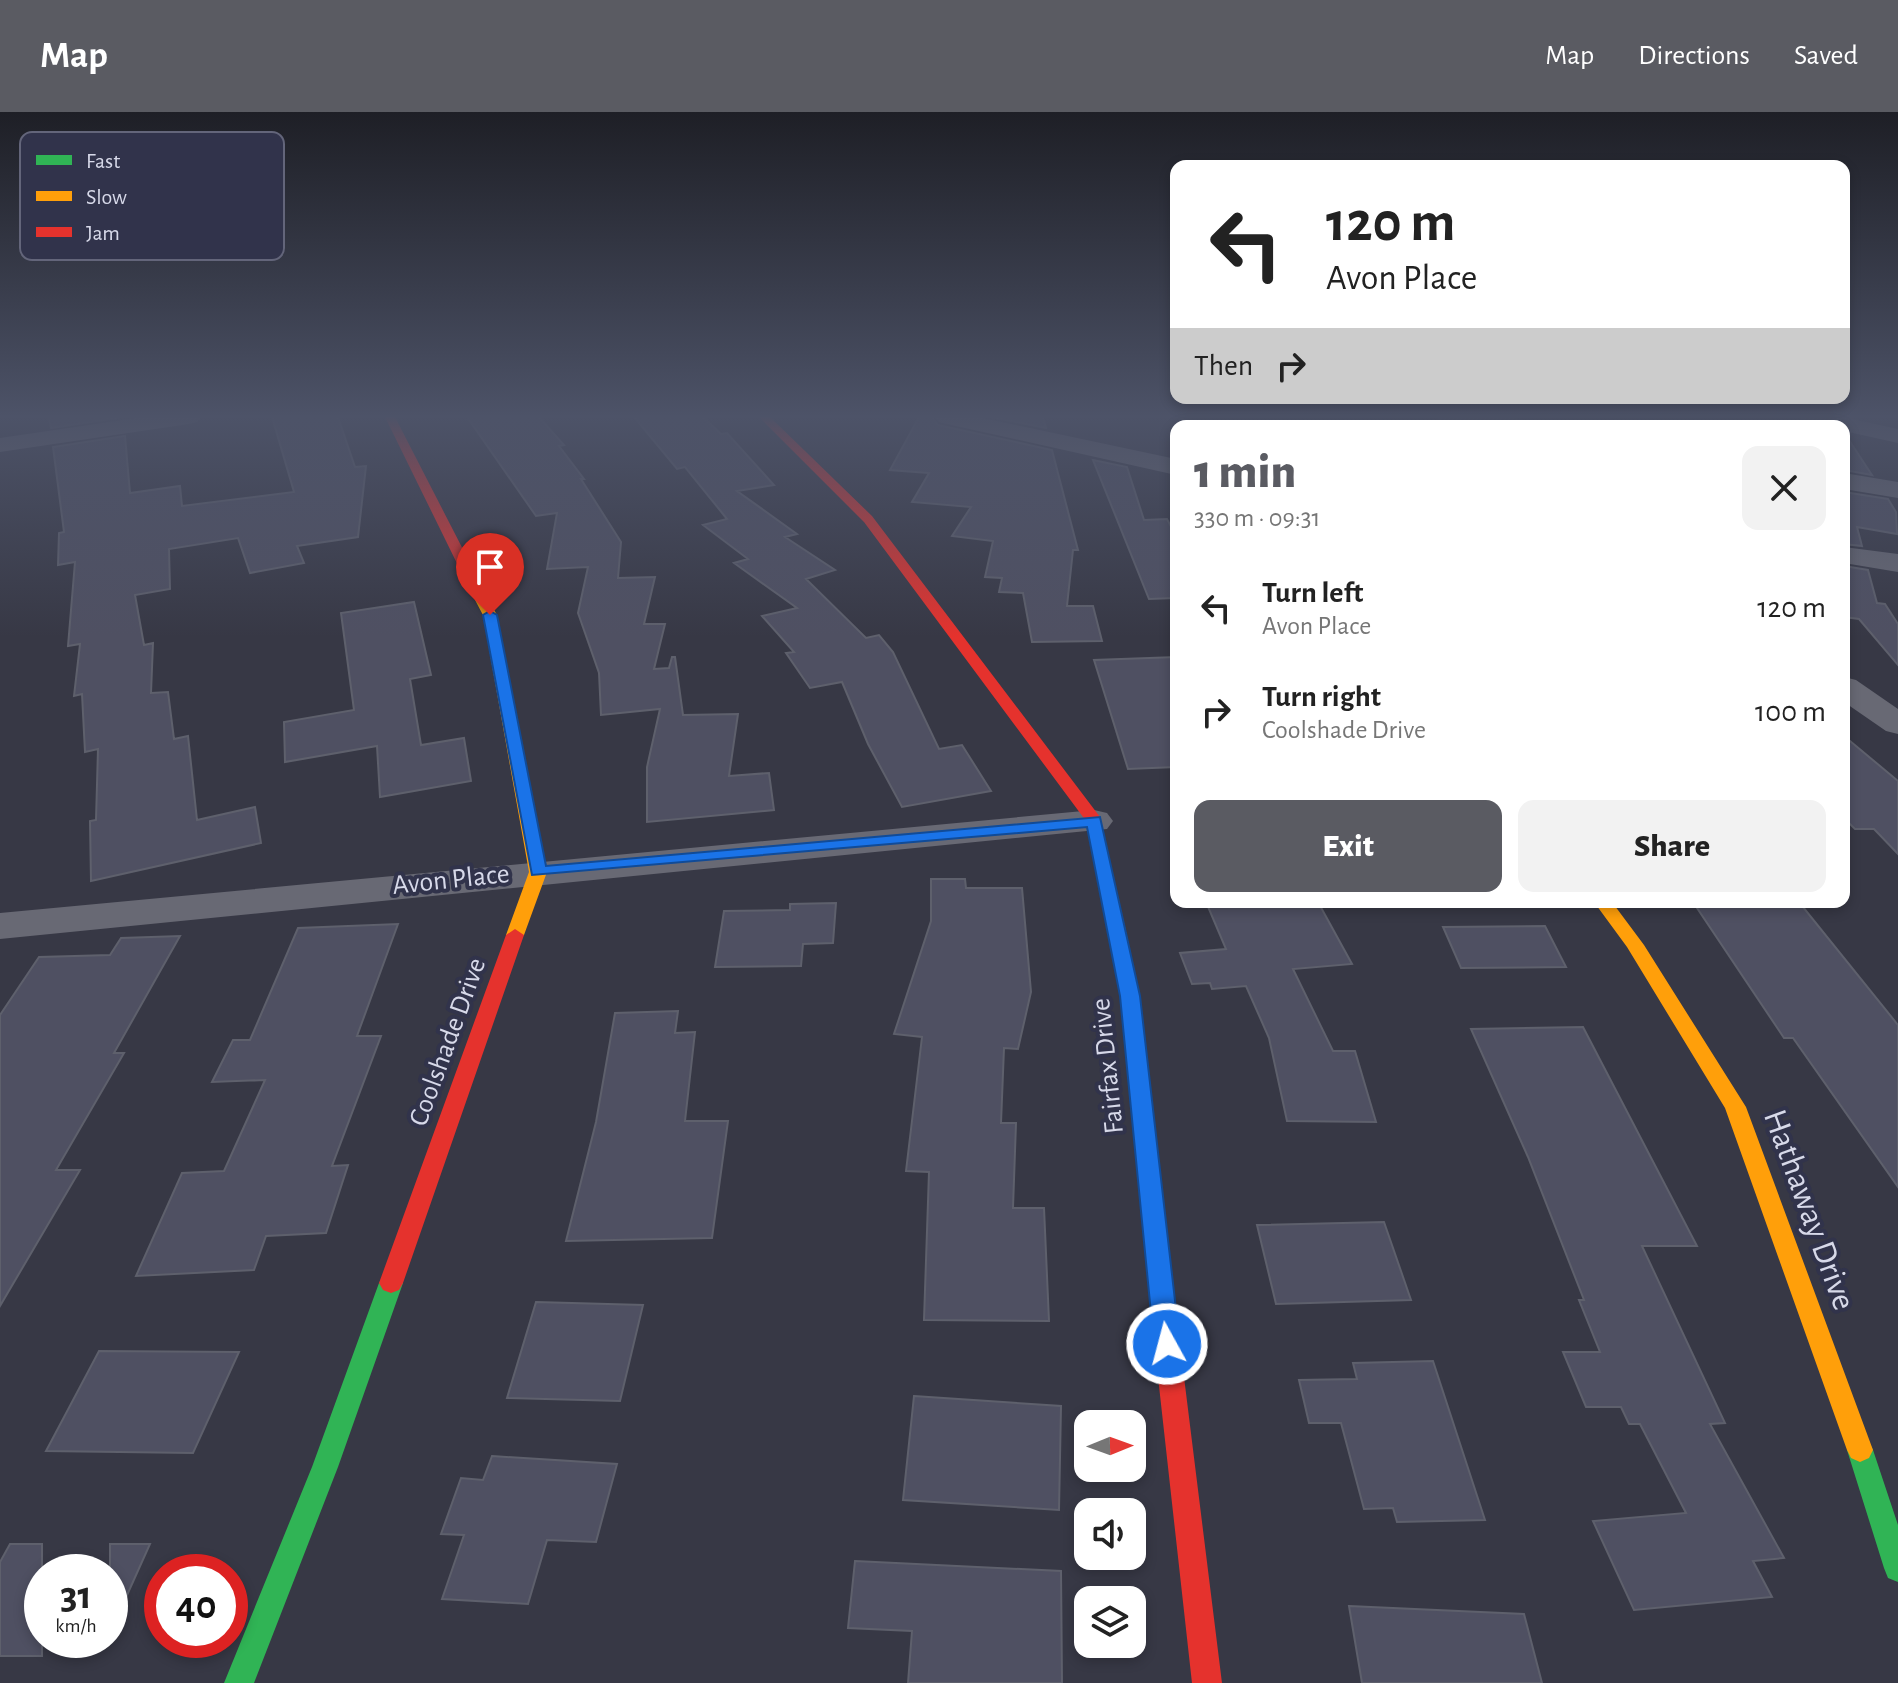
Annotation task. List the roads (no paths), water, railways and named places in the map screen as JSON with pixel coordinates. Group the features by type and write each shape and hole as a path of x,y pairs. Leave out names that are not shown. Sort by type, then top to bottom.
{"street":[{"path":"427,490 490,615 538,872"},
{"name":"Fairfax Drive","path":"840,490 868,519 1094,821 1130,996 1152,1220 1207,1683"},
{"path":"1850,556 1898,563"},
{"path":"1850,691 1898,724"},
{"name":"Avon Place","path":"0,926 1094,821"},
{"name":"Coolshade Drive","path":"239,1683 325,1467 538,872"},
{"name":"Hathaway Drive","path":"1607,908 1635,945 1735,1107 1846,1406 1898,1568"}]}
